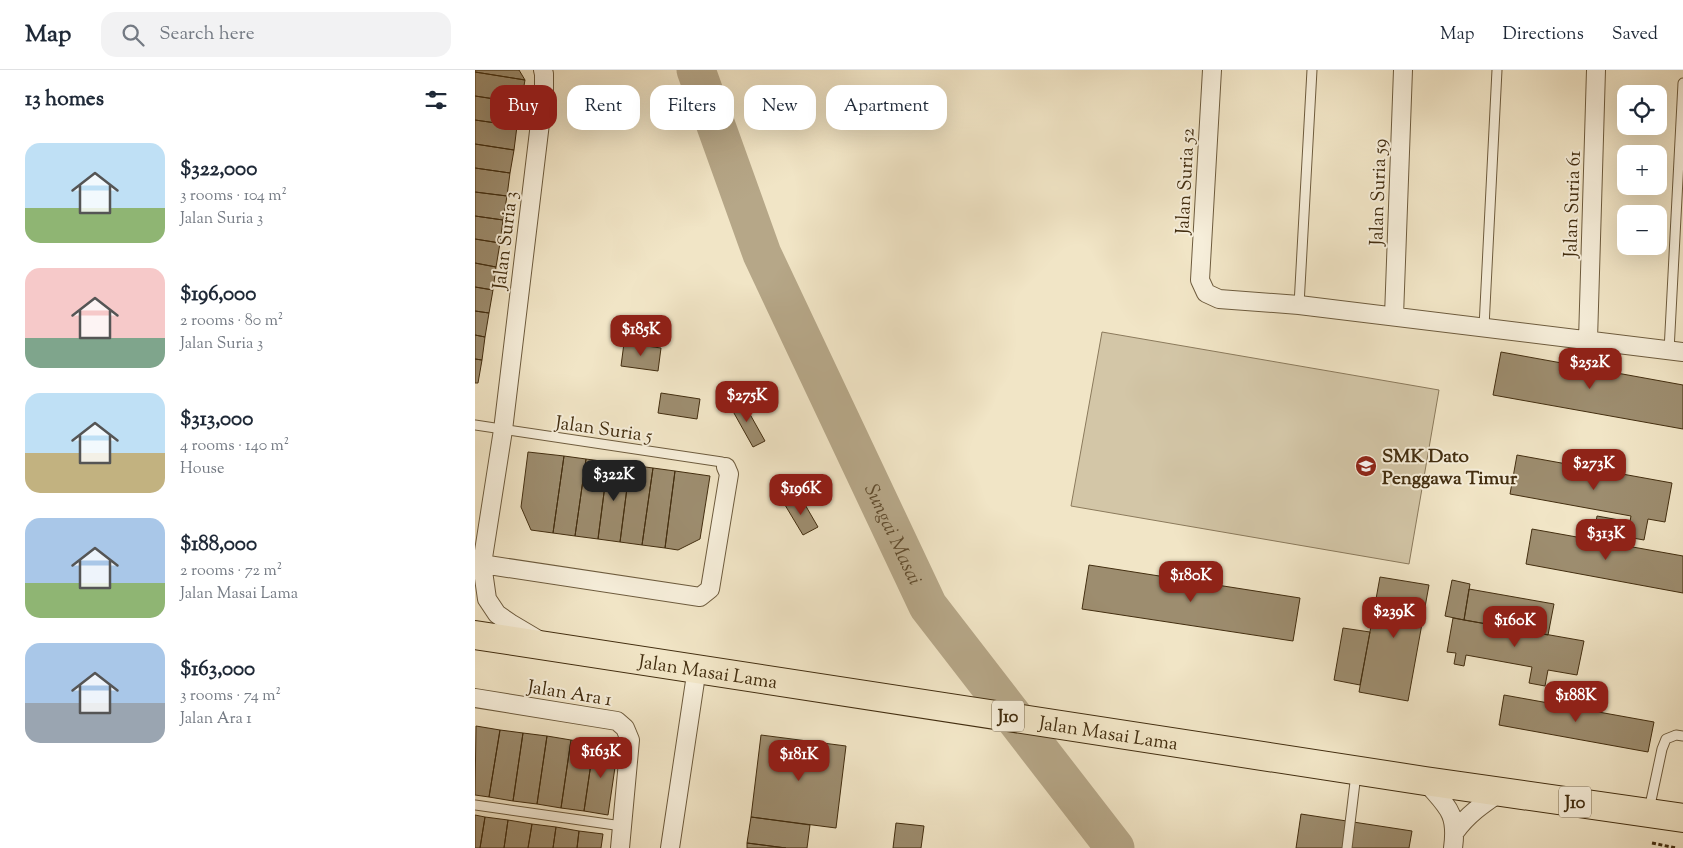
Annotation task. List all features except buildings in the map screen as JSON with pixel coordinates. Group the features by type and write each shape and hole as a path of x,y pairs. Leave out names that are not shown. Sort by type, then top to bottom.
{"main road":[{"name":"Jalan Masai Lama","path":"475,635 1425,781 1683,818"}],"street":[{"name":"Jalan Suria 3","path":"543,70 545,74 544,90 503,430 477,567 487,599 497,614 547,646"},
{"name":"Jalan Suria 52","path":"1212,70 1200,280 1207,293 1219,299 1299,305"},
{"name":"Jalan Suria 59","path":"1394,316 1403,70"},
{"name":"Jalan Suria 61","path":"1588,340 1596,70"},
{"path":"1299,305 1676,352"},
{"path":"477,567 700,596 710,589 729,474 726,467"},
{"path":"670,848 697,668"},
{"name":"Jalan Ara 1","path":"475,698 617,721 625,728 630,740 620,848"},
{"path":"1425,781 1453,816 1454,840"},
{"path":"1454,840 1465,818 1501,791"}],"lane":[{"path":"1299,305 1312,70"},
{"path":"1483,327 1497,70"},
{"path":"1676,352 1683,83"},
{"name":"Jalan Suria 5","path":"475,425 722,462 726,467"},
{"path":"1648,812 1666,739 1676,735 1683,736"},
{"path":"1347,848 1357,770"},
{"path":"475,805 622,826"}],"path":[{"path":"1652,842 1676,848"}],"shaded area":[{"path":"1102,332 1439,390 1409,564 1071,506"}],"waterway":[{"name":"Sungai Masai","path":"696,70 762,254 928,606 1115,848"}],"place":[{"name":"SMK Dato Penggawa Timur","path":"1366,466"}]}
